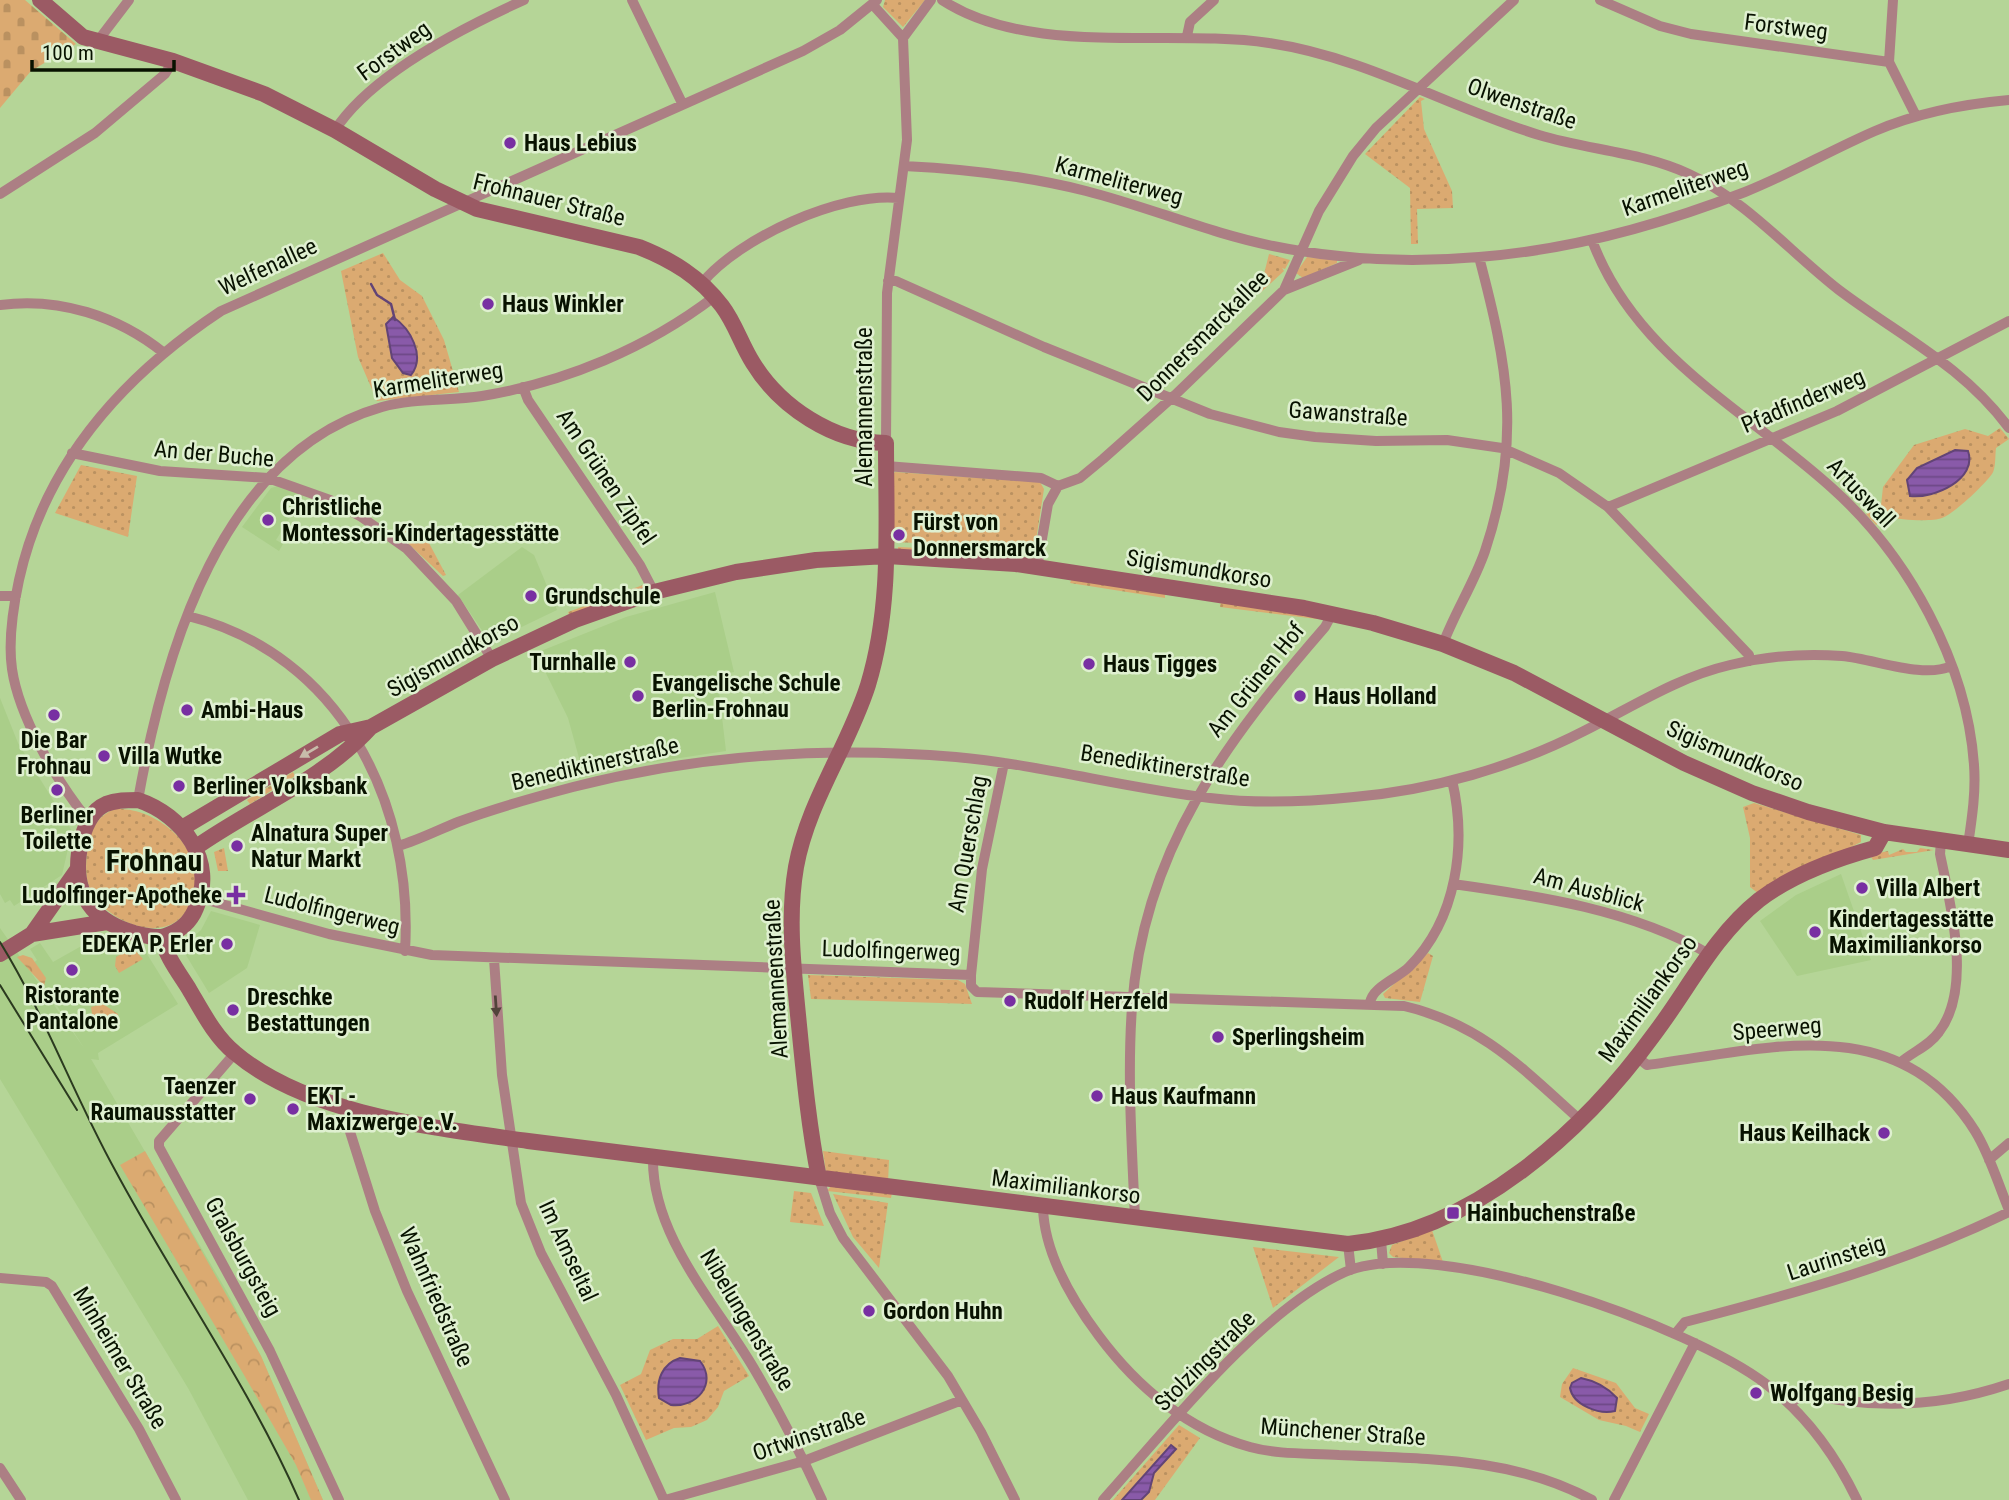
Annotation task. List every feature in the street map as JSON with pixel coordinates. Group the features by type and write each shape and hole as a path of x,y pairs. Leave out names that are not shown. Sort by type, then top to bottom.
{"street":[{"name":"Frohnauer Straße","path":"40,0 83,37 173,61 264,94 335,130 463,203 512,219 639,247 680,266 702,283 714,297 729,317 763,379 788,404 831,429 866,442 886,443"},
{"path":"97,42 129,0"},
{"name":"Forstweg","path":"335,130 354,108 396,72 440,42 524,0"},
{"path":"632,0 681,103"},
{"path":"875,3 902,38 931,0"},
{"name":"Olwenstraße","path":"942,0 967,14 989,21 1043,32 1107,37 1187,36 1293,47 1336,58 1539,135 1656,162 1687,173 1729,198 1840,290 1940,358 1980,393 2009,428"},
{"path":"1187,36 1190,22 1214,0"},
{"name":"Donnersmarckallee","path":"1058,486 1080,478 1171,399 1284,290 1319,211 1344,167 1376,128 1514,0"},
{"name":"Forstweg","path":"1600,0 1660,26 1691,34 1889,62"},
{"path":"1893,0 1889,62 1916,116"},
{"name":"Welfenallee","path":"88,820 32,732 16,691 11,645 16,596 25,553 45,500 72,453 106,408 164,353 221,312 815,45 875,3"},
{"name":"Alemannenstraße","path":"902,38 907,119 904,166 888,281 885,346 885,606 876,656 857,717 813,804 796,866 792,909 794,968 804,1074 819,1178 830,1213 843,1238 929,1348 962,1400 1015,1500"},
{"path":"0,194 94,133 165,74 173,61"},
{"name":"Karmeliterweg","path":"904,166 990,173 1068,187 1222,233 1301,251 1361,259 1479,257 1592,240 1669,219 1729,198 1876,131 1916,116 2009,100"},
{"path":"702,283 739,251 788,224 861,201 899,198"},
{"name":"Artuswall","path":"1592,240 1610,282 1634,317 1719,400 1833,488 1877,537 1922,601 1964,702 1972,745 1975,787 1968,845"},
{"path":"1443,644 1485,552 1507,450 1505,363 1495,312 1479,257"},
{"name":"Karmeliterweg","path":"1284,290 1361,259"},
{"name":"Gawanstraße","path":"888,281 896,281 1210,414 1279,432 1350,440 1447,440 1507,450 1559,473 1608,508 1749,654 1750,661"},
{"name":"Karmeliterweg","path":"138,800 162,694 188,615 217,550 242,510 268,478 316,437 356,416 384,407 463,399 523,387 596,364 651,339 714,297"},
{"path":"0,305 33,303 78,309 130,329 164,353"},
{"name":"Pfadfinderweg","path":"1608,508 1849,405 2009,321"},
{"name":"Am Grünen Zipfel","path":"523,387 528,400 640,565 654,592"},
{"name":"An der Buche","path":"72,453 160,471 268,478 330,500 360,516 407,549 456,601 492,659"},
{"path":"886,466 1041,478 1058,486 1048,504 1037,568"},
{"name":"Sigismundkorso","path":"182,828 315,747 354,736 492,659 575,620 654,592 765,566 887,556 973,560 1037,568 1332,614 1443,644 1530,680 1684,763 1752,793 1808,812 1884,832 2009,850"},
{"path":"0,596 16,596"},
{"name":"Am Grünen Hof","path":"1135,1218 1130,1097 1133,998 1146,925 1157,888 1196,796 1237,732 1325,627 1332,614"},
{"path":"188,615 223,625 270,650 315,687 354,736 385,798 398,846 405,886 405,951"},
{"name":"Benediktinerstraße","path":"398,846 484,813 573,787 641,772 746,757 840,752 917,755 1004,763 1196,796 1304,801 1380,794 1452,780 1535,753 1679,682 1750,661 1810,654 1877,660 1928,673 1951,666"},
{"name":"Sigismundkorso","path":"195,848 323,769 354,736"},
{"name":"Am Querschlag","path":"971,975 982,869 1004,763"},
{"path":"1370,1003 1375,993 1408,968 1422,952 1441,918 1453,884 1459,835 1452,780"},
{"path":"0,954 32,934 76,870 88,820 106,804 138,800 161,810 182,828 195,848 203,872 200,898 186,925 161,937 135,933 107,922 87,901 76,870"},
{"name":"Maximiliankorso","path":"161,937 166,951 209,1021 234,1053 275,1079 349,1106 439,1128 511,1138 1348,1244 1381,1240 1430,1223 1481,1197 1516,1174 1579,1119 1637,1058 1709,954 1759,900 1826,863 1875,848 1884,832"},
{"path":"1901,1062 1922,1049 1939,1033 1953,995 1955,933 1940,854 1941,841"},
{"name":"Am Ausblick","path":"1453,884 1503,891 1594,910 1665,934 1709,954"},
{"name":"Ludolfingerweg","path":"200,898 302,928 405,951 494,959 971,975 971,986 977,992 1370,1003 1428,1012 1473,1031 1500,1049 1579,1119"},
{"path":"32,934 107,922"},
{"name":"Im Amseltal","path":"494,959 502,1075 522,1203 533,1234 616,1395 665,1500"},
{"name":"Speerweg","path":"1637,1058 1647,1065 1811,1044 1849,1046 1901,1062 1952,1101 1976,1134 2009,1211"},
{"name":"Gralsburgsteig","path":"234,1053 163,1137 159,1147 274,1358 339,1500"},
{"name":"Wahnfriedstraße","path":"349,1106 346,1119 384,1236 505,1500"},
{"path":"1989,1160 2009,1143"},
{"name":"Nibelungenstraße","path":"653,1157 659,1198 678,1246 756,1371 822,1500"},
{"name":"Münchener Straße","path":"1043,1207 1044,1220 1060,1270 1089,1323 1132,1375 1180,1415 1215,1434 1251,1447 1283,1452 1477,1462 1556,1483 1592,1500"},
{"name":"Laurinsteig","path":"1676,1334 1685,1322 1788,1296 1899,1260 2009,1211"},
{"path":"1381,1240 1378,1265 1449,1268 1548,1288 1633,1315 1695,1342 1764,1382 1789,1404 1831,1454 1857,1500"},
{"path":"1348,1244 1351,1270"},
{"name":"Stolzingstraße","path":"1103,1500 1180,1415 1269,1325 1317,1288 1351,1270 1378,1265"},
{"name":"Minheimer Straße","path":"0,1278 46,1282 52,1286 139,1429 176,1500"},
{"path":"1614,1500 1695,1342"},
{"path":"1789,1404 1795,1399 1813,1396 1871,1404 1921,1403 1973,1395 2009,1384"},
{"name":"Ortwinstraße","path":"665,1500 804,1461 962,1400"},
{"path":"0,1468 21,1500"}],"shaded area":[{"path":"393,317 405,328 414,343 417,359 411,375 403,373 392,358 386,324"},
{"path":"1955,450 1968,451 1967,470 1960,478 1952,485 1931,494 1910,496 1907,480 1917,468"},
{"name":"Christliche Montessori-Kindertagesstätte","path":"278,486 304,495 276,540 283,544 279,551 242,527 271,488"},
{"path":"522,547 534,555 557,610 490,642 458,595"},
{"name":"Evangelische Schule Berlin-Frohnau","path":"715,592 734,672 717,675 726,751 627,766 584,776 568,718 536,653 626,617"},
{"path":"0,698 18,743 72,831 62,875 14,906 10,900 5,903 0,894"},
{"name":"Kindertagesstätte Maximiliankorso","path":"1841,874 1871,960 1797,976 1760,921 1796,895"},
{"path":"211,911 260,925 247,968 209,993 181,947 201,930"},
{"path":"0,928 84,1048 31,965 37,960 30,949 40,943 53,962 101,935 142,946 178,1004 98,1053 99,1060 91,1059 227,1292 261,1356 323,1500 248,1500 188,1388 0,1079"},
{"path":"680,1358 700,1361 707,1378 702,1393 696,1398 689,1403 671,1405 659,1398 658,1385 669,1364"},
{"path":"1581,1378 1601,1385 1613,1394 1617,1398 1615,1411 1595,1410 1581,1404 1570,1388 1572,1383"},
{"path":"1171,1445 1176,1449 1154,1473 1149,1492 1141,1500 1122,1500"}],"green space":[{"path":"0,0 25,0 76,44 31,71 0,108"},
{"path":"885,0 925,0 903,27 883,7"},
{"path":"1420,97 1425,99 1421,101 1424,129 1452,191 1453,208 1417,209 1418,244 1411,244 1410,188 1365,154"},
{"path":"383,253 400,280 422,296 444,340 459,392 377,401 358,357 341,271"},
{"path":"1269,254 1290,260 1285,269 1282,268 1284,271 1259,294"},
{"path":"1307,257 1337,260 1337,263 1303,278 1296,273"},
{"path":"2000,428 2009,439 1996,448 1992,474 1948,515 1924,520 1889,517 1876,525 1866,514 1881,505 1883,487 1914,445 1965,429 1988,436"},
{"path":"81,465 137,476 128,537 55,513"},
{"path":"895,472 1040,482 1044,489 1034,553 967,545 892,542 892,476"},
{"path":"409,524 429,543 446,575 443,576 399,535"},
{"path":"898,547 986,551 985,556 898,551"},
{"path":"1072,578 1165,593 1165,598 1070,583"},
{"path":"643,585 644,589 603,601 603,604 570,617 568,612"},
{"path":"1221,601 1317,616 1317,619 1220,607"},
{"path":"293,772 295,776 250,804 247,800"},
{"path":"1754,803 1861,835 1861,842 1759,894 1750,887 1750,838 1743,807"},
{"path":"115,809 152,817 169,828 192,858 196,876 194,895 184,914 174,923 147,928 133,924 107,910 90,889 86,865 91,836 101,818"},
{"path":"224,848 228,871 218,871 214,852"},
{"path":"1920,848 1934,850 1873,860 1870,855 1888,851 1889,855 1903,849 1906,852 1917,852"},
{"path":"104,936 127,944 114,953 105,951"},
{"path":"132,947 143,959 119,973 115,966 116,957"},
{"path":"1428,953 1433,956 1420,1002 1385,998 1383,994"},
{"path":"23,955 32,958 46,978 44,986 17,957"},
{"path":"808,975 958,980 965,984 972,1004 811,999"},
{"path":"103,1004 118,1014 118,1021 102,1025 93,1021 91,1007"},
{"path":"145,1151 261,1356 323,1500 311,1500 296,1465 120,1165"},
{"path":"823,1151 889,1160 888,1183 826,1172"},
{"path":"831,1186 892,1193 891,1198 827,1191"},
{"path":"794,1191 811,1193 824,1226 790,1222"},
{"path":"833,1194 888,1203 879,1268 853,1237"},
{"path":"1432,1230 1443,1262 1393,1257 1389,1253 1392,1245"},
{"path":"1253,1247 1339,1257 1273,1308"},
{"path":"718,1326 749,1376 724,1391 718,1407 707,1420 691,1427 674,1428 646,1440 620,1385 641,1374 650,1350 673,1339 697,1339"},
{"path":"1573,1368 1616,1383 1635,1408 1649,1414 1640,1432 1599,1420 1560,1397 1562,1384"},
{"path":"1179,1425 1200,1438 1155,1500 1141,1500 1149,1492 1154,1473 1175,1449 1171,1445 1122,1500 1113,1500"}],"waterway":[{"path":"371,284 377,295 391,304 395,320"}],"tram line":[{"path":"0,942 31,998 115,1170 257,1415 299,1500"},
{"path":"0,985 77,1110"}],"place":[{"name":"Haus Lebius","path":"510,143"},
{"name":"Haus Winkler","path":"488,304"},
{"name":"Christliche Montessori-Kindertagesstätte","path":"268,520"},
{"name":"Fürst von Donnersmarck","path":"899,535"},
{"name":"Grundschule","path":"531,596"},
{"name":"Turnhalle","path":"630,662"},
{"name":"Haus Tigges","path":"1089,664"},
{"name":"Evangelische Schule Berlin-Frohnau","path":"638,696"},
{"name":"Haus Holland","path":"1300,696"},
{"name":"Ambi-Haus","path":"187,710"},
{"name":"Die Bar Frohnau","path":"54,715"},
{"name":"Villa Wutke","path":"104,756"},
{"name":"Berliner Volksbank","path":"179,786"},
{"name":"Berliner Toilette","path":"57,790"},
{"name":"Alnatura Super Natur Markt","path":"237,846"},
{"name":"Villa Albert","path":"1862,888"},
{"name":"Ludolfinger-Apotheke","path":"236,895"},
{"name":"Kindertagesstätte Maximiliankorso","path":"1815,932"},
{"name":"EDEKA P. Erler","path":"227,944"},
{"name":"Ristorante Pantalone","path":"72,970"},
{"name":"Rudolf Herzfeld","path":"1010,1001"},
{"name":"Dreschke Bestattungen","path":"233,1010"},
{"name":"Sperlingsheim","path":"1218,1037"},
{"name":"Haus Kaufmann","path":"1097,1096"},
{"name":"Taenzer Raumausstatter","path":"250,1099"},
{"name":"EKT - Maxizwerge e.V.","path":"293,1109"},
{"name":"Haus Keilhack","path":"1884,1133"},
{"name":"Hainbuchenstraße","path":"1453,1213"},
{"name":"Gordon Huhn","path":"869,1311"},
{"name":"Wolfgang Besig","path":"1756,1393"}],"district":[{"name":"Frohnau","path":"154,860"}]}
